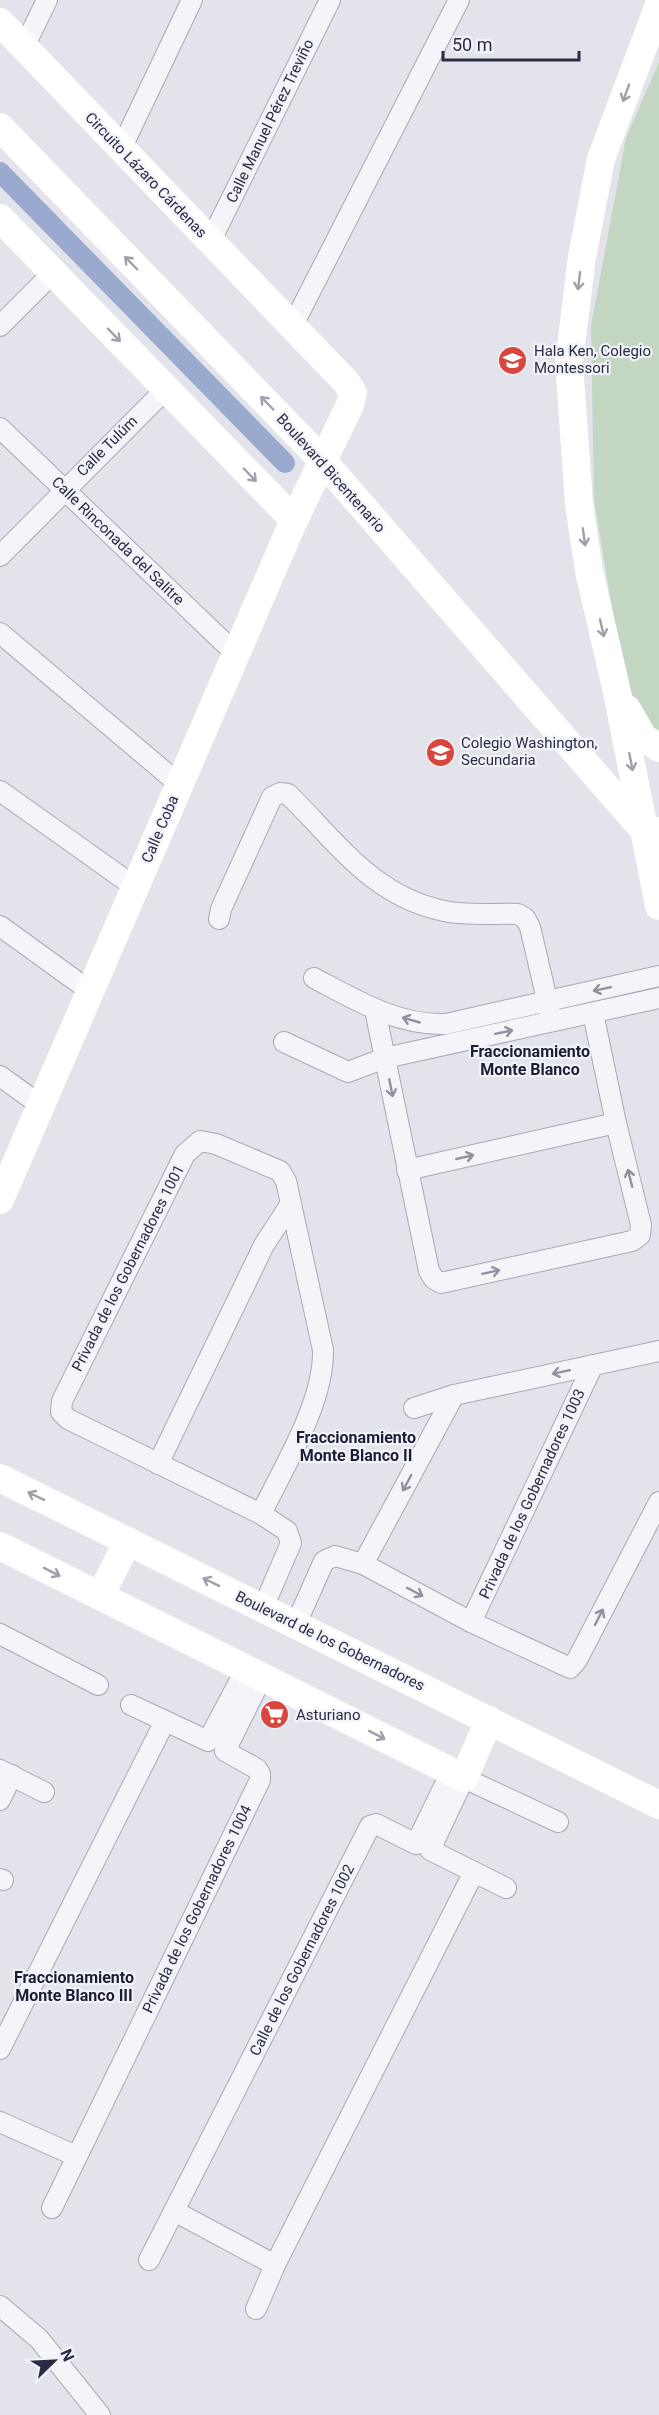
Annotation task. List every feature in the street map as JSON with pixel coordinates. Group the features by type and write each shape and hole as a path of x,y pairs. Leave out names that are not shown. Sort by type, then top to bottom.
{"main road":[{"path":"659,5 601,159 582,258 570,362 582,526 589,571 617,692 636,791 653,832 659,906"},
{"name":"Circuito Lázaro Cárdenas","path":"0,22 347,383 353,393 350,405 322,460"},
{"name":"Boulevard Bicentenario","path":"0,127 322,460 636,791"},
{"path":"0,218 294,520"},
{"name":"Calle Coba","path":"0,1200 179,784 322,460"},
{"path":"617,692 643,737 659,748"},
{"name":"Boulevard de los Gobernadores","path":"0,1478 659,1805"},
{"path":"100,1596 128,1541"},
{"path":"0,1546 457,1775 489,1720"}],"street":[{"path":"24,47 47,0"},
{"path":"122,149 192,0"},
{"name":"Calle Manuel Pérez Treviño","path":"210,242 330,0"},
{"path":"292,327 459,0"},
{"path":"0,326 53,273"},
{"name":"Calle Tulúm","path":"0,556 165,389"},
{"name":"Calle Rinconada del Salitre","path":"0,428 236,654"},
{"path":"0,633 179,784"},
{"path":"0,791 135,887"},
{"path":"219,919 220,909 272,797 280,793 288,794 341,852 388,891 444,911 518,914 525,918 530,927 552,1022"},
{"path":"0,926 90,991"},
{"path":"314,978 375,1010 425,1024 446,1024 659,976"},
{"path":"284,1042 348,1072 385,1058 659,998"},
{"path":"375,1010 429,1271 434,1279 441,1283 632,1241 640,1235 641,1225 616,1124 593,1013"},
{"path":"0,1076 40,1105"},
{"path":"407,1170 616,1124"},
{"name":"Privada de los Gobernadores 1001","path":"261,1514 318,1394 324,1371 323,1350 286,1181 280,1171 207,1141 200,1141 185,1154 62,1401 61,1412 68,1419 261,1514 287,1531 291,1543 263,1608"},
{"path":"158,1464 264,1245 290,1205"},
{"name":"Privada de los Gobernadores 1003","path":"414,1408 454,1395 659,1351"},
{"name":"Privada de los Gobernadores 1003","path":"471,1622 593,1365"},
{"path":"363,1564 454,1395"},
{"path":"296,1624 324,1561 335,1556 363,1564 471,1622 570,1668 577,1660 659,1502"},
{"path":"0,1634 98,1685"},
{"path":"131,1704 164,1722 208,1741 254,1673"},
{"name":"Privada de los Gobernadores 1004","path":"52,2208 260,1780 260,1774 256,1769 225,1751 254,1673"},
{"path":"0,2049 164,1722"},
{"path":"0,1800 6,1773 44,1792"},
{"path":"423,1847 457,1775 558,1822"},
{"name":"Calle de los Gobernadores 1002","path":"149,2260 370,1826 376,1824 506,1887"},
{"path":"256,2309 275,2265 474,1872"},
{"path":"0,2122 76,2156"},
{"path":"174,2211 275,2265"},
{"path":"0,2306 39,2339 100,2415"}],"green space":[{"path":"659,62 659,734 647,722 625,685 594,500 591,326 626,138"}],"waterway":[{"path":"0,172 285,463"}],"place":[{"name":"Hala Ken, Colegio Montessori","path":"513,360"},
{"name":"Colegio Washington, Secundaria","path":"440,752"},
{"name":"Asturiano","path":"275,1715"}],"district":[{"name":"Fraccionamiento Monte Blanco","path":"530,1060"},
{"name":"Fraccionamiento Monte Blanco II","path":"356,1446"},
{"name":"Fraccionamiento Monte Blanco III","path":"74,1986"}]}
